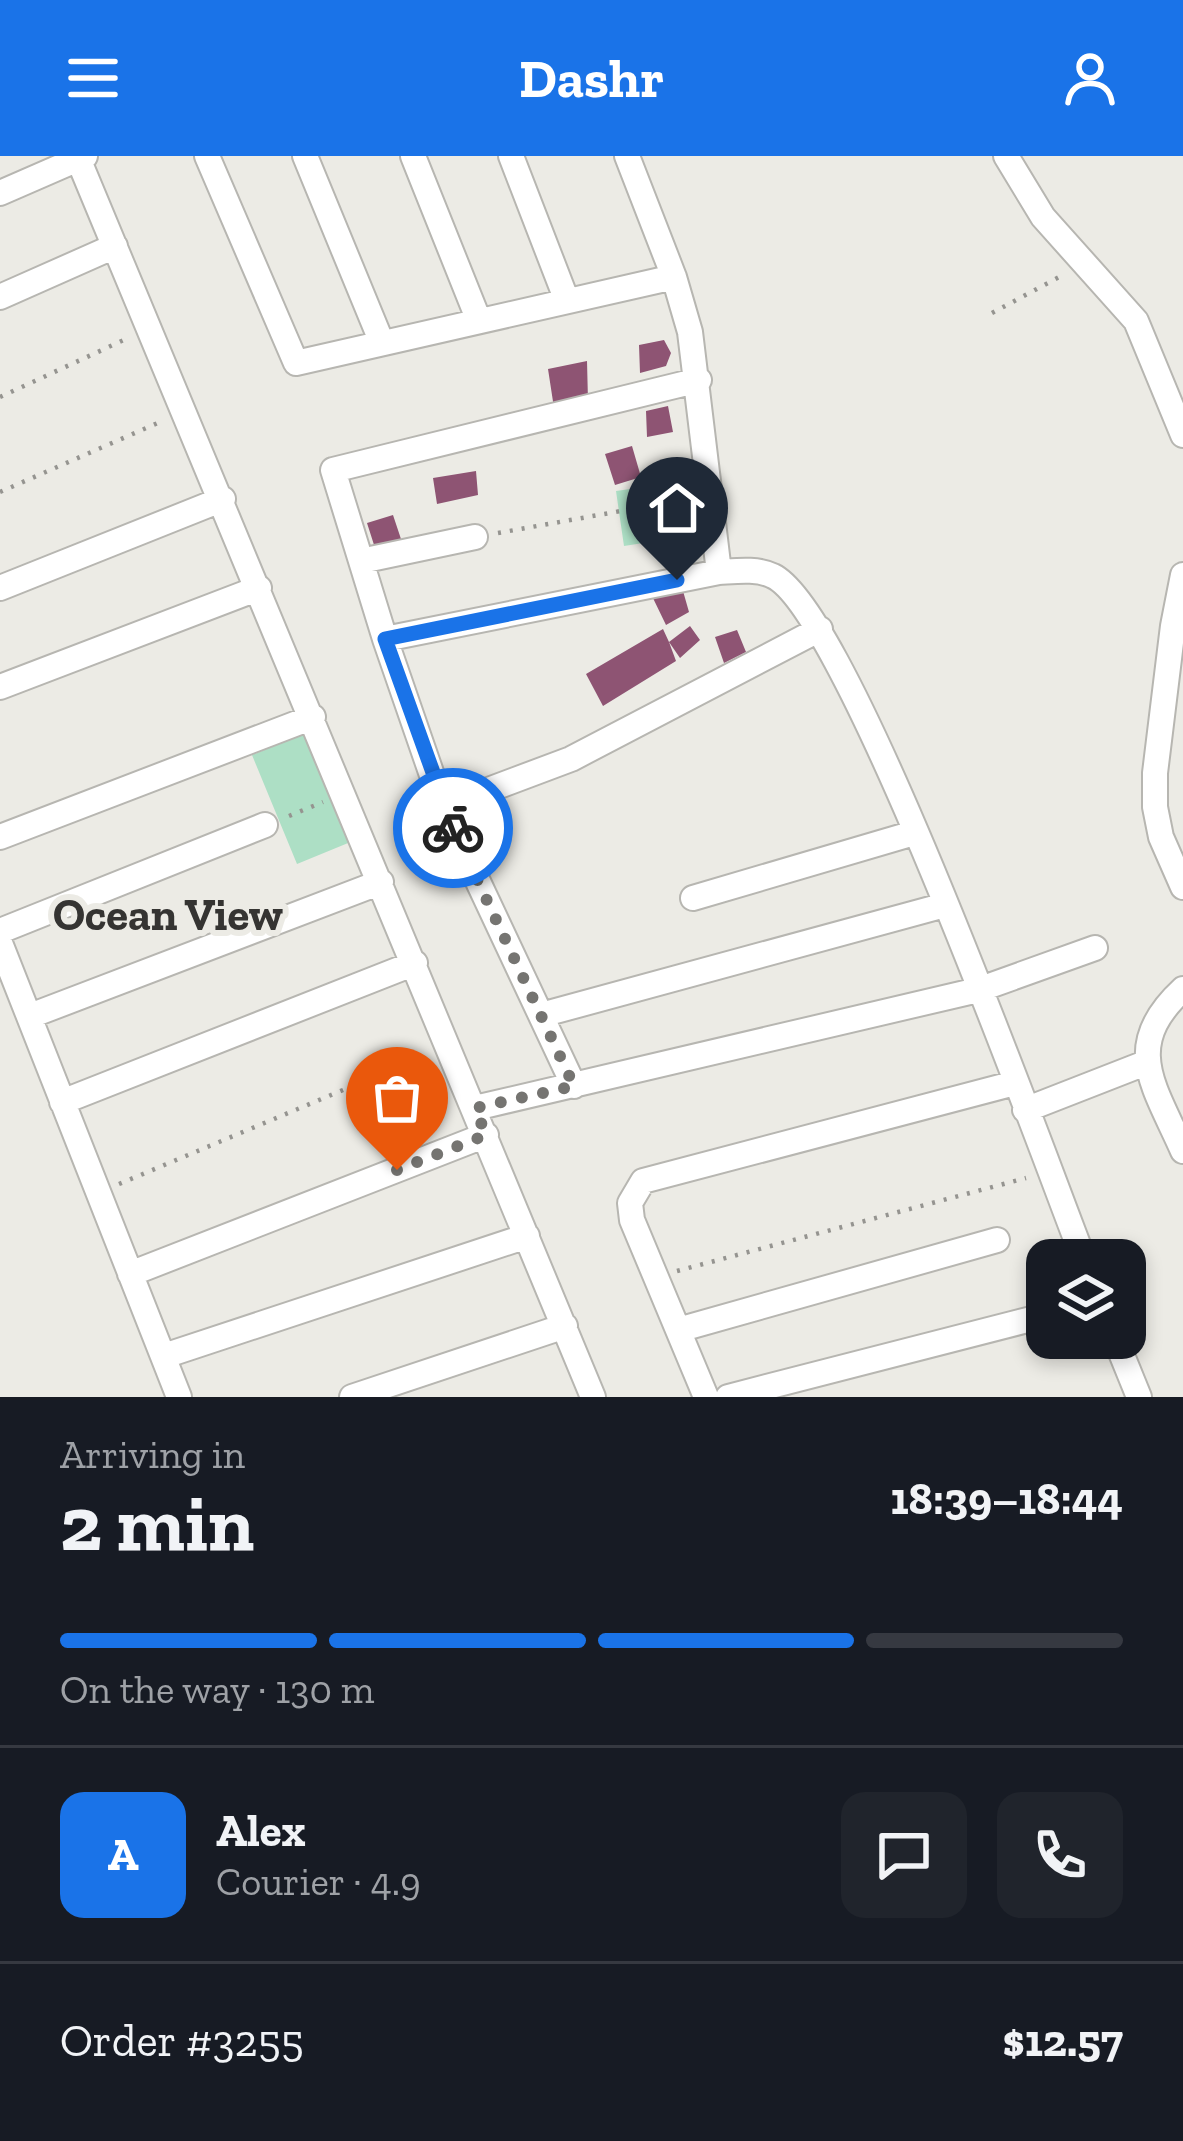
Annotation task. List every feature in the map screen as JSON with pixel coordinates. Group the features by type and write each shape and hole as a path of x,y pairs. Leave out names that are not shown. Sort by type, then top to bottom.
{"street":[{"path":"207,156 296,363 674,277"},
{"path":"305,156 382,343"},
{"path":"413,156 479,321"},
{"path":"511,156 567,301"},
{"path":"627,156 674,277 699,380 719,572"},
{"path":"1006,156 1042,217 1136,321 1183,435"},
{"path":"0,193 80,157 593,1397"},
{"path":"0,297 116,245"},
{"path":"574,1086 443,806 333,470 699,380"},
{"path":"0,588 223,500"},
{"path":"361,561 475,537"},
{"path":"385,639 719,572 774,576 794,593 820,629 862,712 945,905 1076,1239"},
{"path":"1183,575 1155,773 1155,807 1161,837 1183,887"},
{"path":"0,687 259,588"},
{"path":"443,806 571,759 820,629"},
{"path":"0,837 313,717"},
{"path":"0,931 272,823"},
{"path":"694,898 914,832"},
{"path":"30,1016 381,882"},
{"path":"542,1015 945,905"},
{"path":"0,943 179,1397"},
{"path":"475,1108 978,990 1095,948"},
{"path":"62,1102 415,963"},
{"path":"1183,989 1165,1006 1147,1036 1148,1062 1183,1151"},
{"path":"1025,1111 1148,1062"},
{"path":"706,1397 632,1220 634,1191 652,1175 1015,1083"},
{"path":"130,1274 486,1135"},
{"path":"164,1357 526,1236"},
{"path":"678,1330 997,1240"},
{"path":"728,1397 1026,1320"},
{"path":"352,1397 565,1326"},
{"path":"1108,1397 1137,1394 1123,1359"}],"path":[{"path":"992,313 1085,263"},
{"path":"0,397 151,327"},
{"path":"0,492 185,411"},
{"path":"475,537 702,496"},
{"path":"272,823 335,797"},
{"path":"97,1193 449,1046"},
{"path":"655,1277 1049,1172"}],"green space":[{"path":"700,479 708,533 624,546 616,491"},
{"path":"308,732 353,841 297,864 252,755"}],"building":[{"path":"664,340 671,353 666,366 640,373 639,345"},
{"path":"587,361 588,401 554,408 548,369"},
{"path":"668,406 673,432 647,437 646,411"},
{"path":"632,446 641,477 615,485 605,454"},
{"path":"476,471 478,495 437,504 433,478"},
{"path":"393,515 401,539 375,548 367,523"},
{"path":"681,584 689,612 666,625 651,594"},
{"path":"690,626 700,640 680,658 669,642"},
{"path":"663,629 676,661 603,706 586,674"},
{"path":"737,630 746,652 724,663 715,637"}],"way so far":[{"path":"397,1170 486,1135 475,1108 574,1086 453,828"}],"district":[{"name":"Ocean View","path":"168,914"}],"route":[{"path":"453,828 385,639 677,580"}]}
